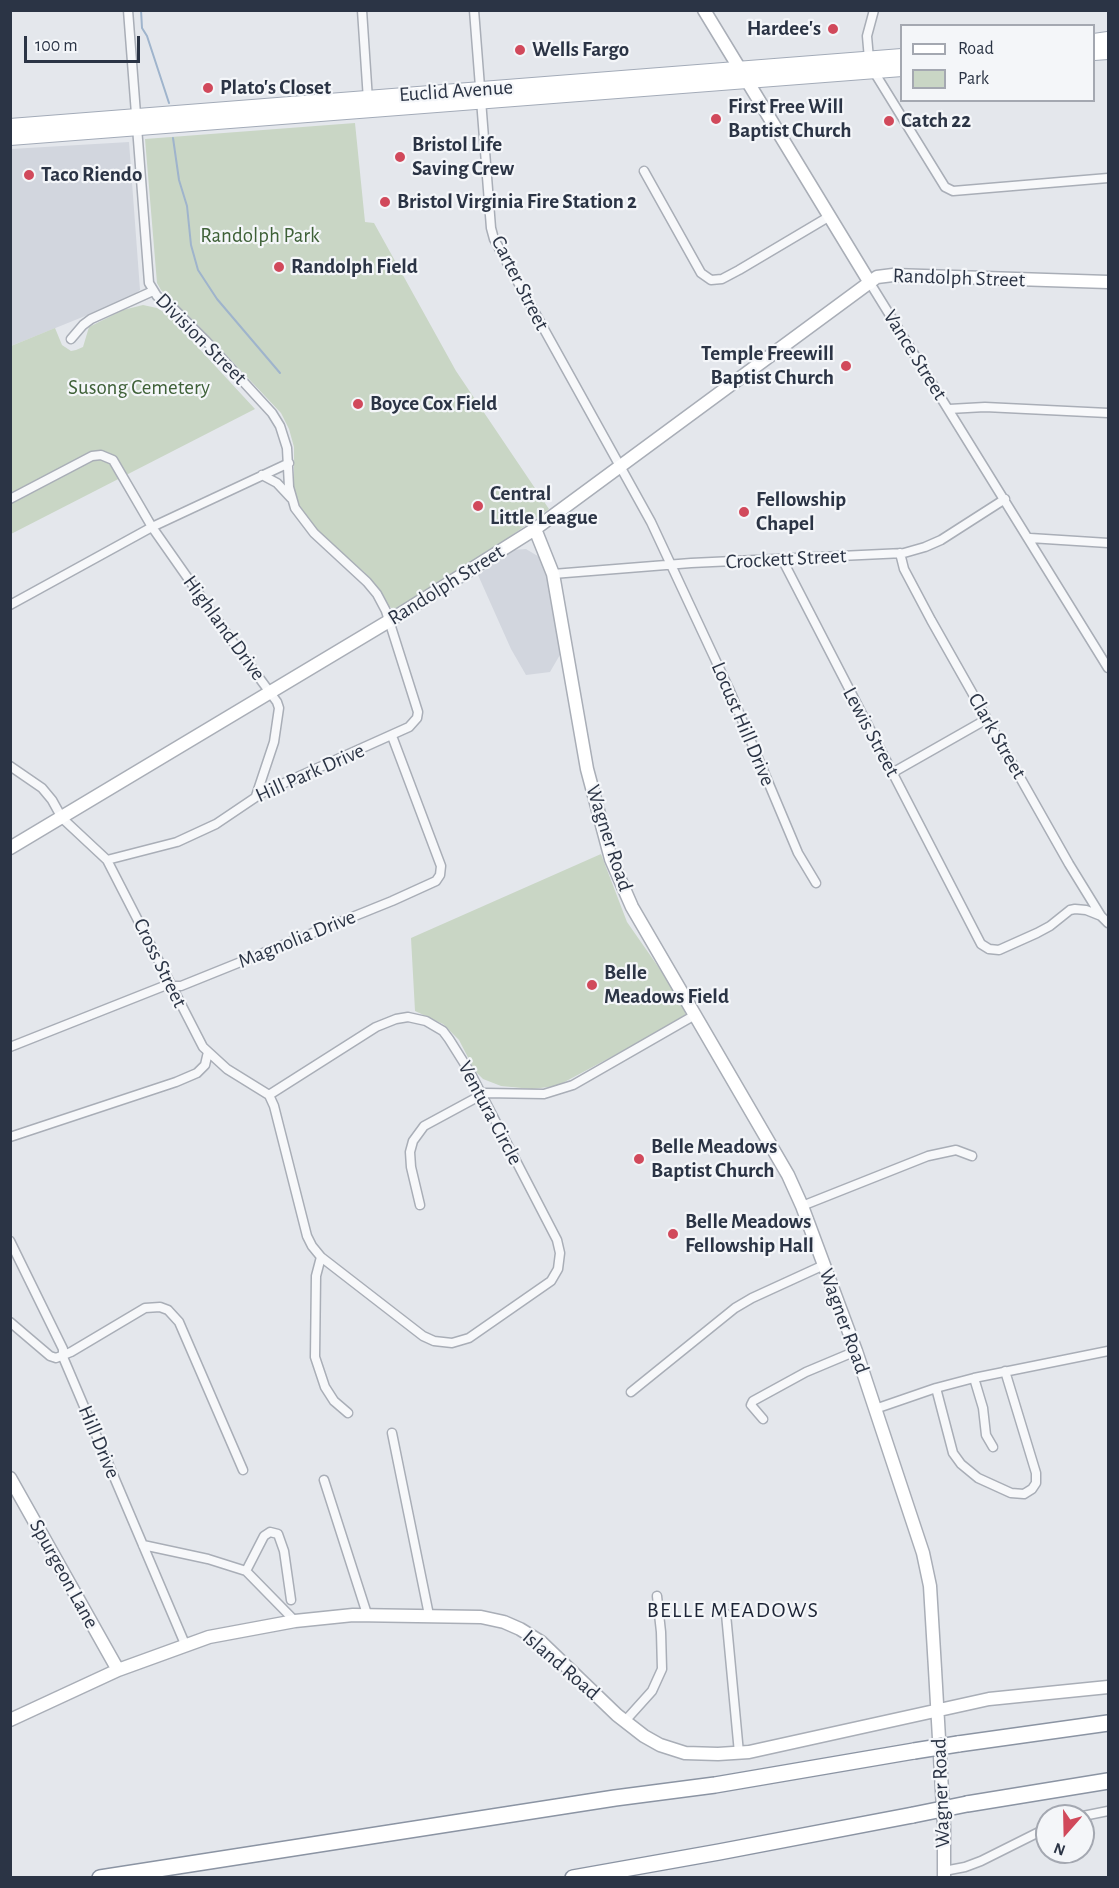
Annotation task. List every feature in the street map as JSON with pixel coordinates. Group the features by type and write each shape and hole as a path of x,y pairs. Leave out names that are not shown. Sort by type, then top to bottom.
{"highway":[{"path":"100,1878 615,1798 715,1785 958,1744 1108,1723"},
{"path":"573,1878 967,1804 1108,1781"}],"main road":[{"name":"Euclid Avenue","path":"481,95 747,81 873,68 900,57"},
{"name":"Euclid Avenue","path":"10,126 137,122 369,104 481,95 740,68 900,69"},
{"name":"Euclid Avenue","path":"10,138 137,122"}],"street":[{"name":"Division Street","path":"128,10 148,274 153,291 206,341 272,413 284,437 289,463 291,498 302,519 367,582 386,611 389,621"},
{"path":"362,10 369,104"},
{"name":"Carter Street","path":"474,10 494,238 651,522 671,565"},
{"name":"Vance Street","path":"704,10 1108,668"},
{"path":"874,10 867,36 873,68 943,184 949,189 964,190 1108,178"},
{"path":"644,171 701,273 711,280 731,275 830,216"},
{"name":"Randolph Street","path":"10,848 389,621 535,529 877,277 893,275 1108,282"},
{"path":"71,339 91,319 153,291"},
{"path":"949,409 985,407 1108,412"},
{"name":"Highland Drive","path":"10,499 94,456 108,457 113,460 152,527 271,692 279,708 270,757 256,796"},
{"path":"10,605 152,527 289,463"},
{"path":"262,475 277,483 291,498"},
{"name":"Crockett Street","path":"553,574 671,565 900,553 919,549 941,540 1005,499"},
{"name":"Wagner Road","path":"535,529 553,574 587,769 611,859 632,907 788,1175 802,1206 856,1351 928,1573 938,1710 944,1874"},
{"path":"1030,538 1108,543"},
{"name":"Clark Street","path":"900,553 904,570 1068,864 1101,916 1108,923"},
{"name":"Lewis Street","path":"782,560 981,944 993,950 999,950 1050,926 1070,910 1086,910 1101,916"},
{"name":"Locust Hill Drive","path":"671,565 729,689 798,854 816,883"},
{"name":"Hill Park Drive","path":"107,860 177,842 216,825 256,796 392,736 414,723 418,712 389,621"},
{"path":"892,773 987,719"},
{"name":"Magnolia Drive","path":"10,1047 164,986 181,986 392,902 436,881 440,875 441,866 392,736"},
{"name":"Cross Street","path":"10,766 42,788 62,818 107,860 194,1032 208,1052 227,1069 265,1090 269,1095"},
{"path":"420,1205 410,1160 413,1141 424,1126 480,1095 490,1092 544,1094 563,1089 695,1015"},
{"name":"Ventura Circle","path":"408,1017 426,1021 443,1031 471,1074 480,1095 557,1240 560,1262 551,1281 469,1338 442,1343 423,1336 321,1257 307,1236 274,1106 269,1095 375,1027 408,1017"},
{"path":"10,1137 197,1073 205,1065 208,1052"},
{"path":"802,1206 928,1156 956,1150 972,1156"},
{"name":"Hill Drive","path":"10,1241 63,1349 63,1357 185,1644"},
{"path":"321,1257 316,1276 315,1357 325,1387 334,1401 348,1413"},
{"path":"631,1392 735,1308 824,1265"},
{"path":"10,1322 50,1356 56,1358 63,1357 145,1308 160,1307 168,1310 179,1322 243,1470"},
{"path":"763,1419 751,1405 753,1401 806,1372 856,1351"},
{"path":"875,1409 936,1388 974,1378 1108,1351"},
{"path":"936,1388 953,1453 961,1464 978,1478 1011,1493 1024,1494 1036,1484 1036,1473 1005,1371"},
{"path":"974,1378 983,1408 986,1435 993,1447"},
{"path":"392,1433 429,1615"},
{"name":"Spurgeon Lane","path":"10,1479 118,1670"},
{"path":"324,1480 367,1614"},
{"path":"246,1571 259,1543 270,1532 275,1532 280,1537 291,1600"},
{"path":"143,1545 208,1559 246,1571 295,1621"},
{"path":"625,1721 652,1691 662,1669 657,1596"},
{"name":"Island Road","path":"12,1716 118,1670 209,1637 295,1621 367,1614 489,1618 520,1629 541,1642 625,1721 648,1739 672,1750 700,1754 739,1753 1017,1695 1108,1687"},
{"path":"726,1614 739,1753"},
{"path":"944,1874 981,1861 1035,1834"}],"shaded area":[{"path":"129,142 140,290 132,297 11,346 11,149"},
{"path":"526,549 541,558 548,568 561,653 550,672 526,675 511,649 478,575 512,550"}],"green space":[{"name":"Randolph Park","path":"355,123 365,222 374,223 456,371 549,509 461,571 396,611 387,605 364,572 316,531 299,506 294,489 294,447 281,413 195,322 161,290 157,283 145,139"},
{"name":"Susong Cemetery","path":"143,305 157,308 168,315 255,409 11,534 11,346 55,328 62,345 71,351 76,350 83,347 89,327 123,310"},
{"path":"601,854 627,922 687,1008 685,1015 671,1025 557,1086 532,1089 501,1086 483,1079 475,1071 459,1040 443,1024 415,1011 411,938"}],"waterway":[{"path":"141,10 142,28 147,36 169,103"},
{"path":"173,138 179,180 187,206 191,245 198,270 217,299 280,373"}],"place":[{"name":"Hardee's","path":"833,29"},
{"name":"Wells Fargo","path":"520,50"},
{"name":"Plato's Closet","path":"208,88"},
{"name":"First Free Will Baptist Church","path":"716,119"},
{"name":"Catch 22","path":"889,121"},
{"name":"Bristol Life Saving Crew","path":"400,157"},
{"name":"Taco Riendo","path":"29,175"},
{"name":"Bristol Virginia Fire Station 2","path":"385,202"},
{"name":"Randolph Field","path":"279,267"},
{"name":"Temple Freewill Baptist Church","path":"846,366"},
{"name":"Boyce Cox Field","path":"358,404"},
{"name":"Central Little League","path":"478,506"},
{"name":"Fellowship Chapel","path":"744,512"},
{"name":"Belle Meadows Field","path":"592,985"},
{"name":"Belle Meadows Baptist Church","path":"639,1159"},
{"name":"Belle Meadows Fellowship Hall","path":"673,1234"}],"district":[{"name":"BELLE MEADOWS","path":"733,1610"}]}
